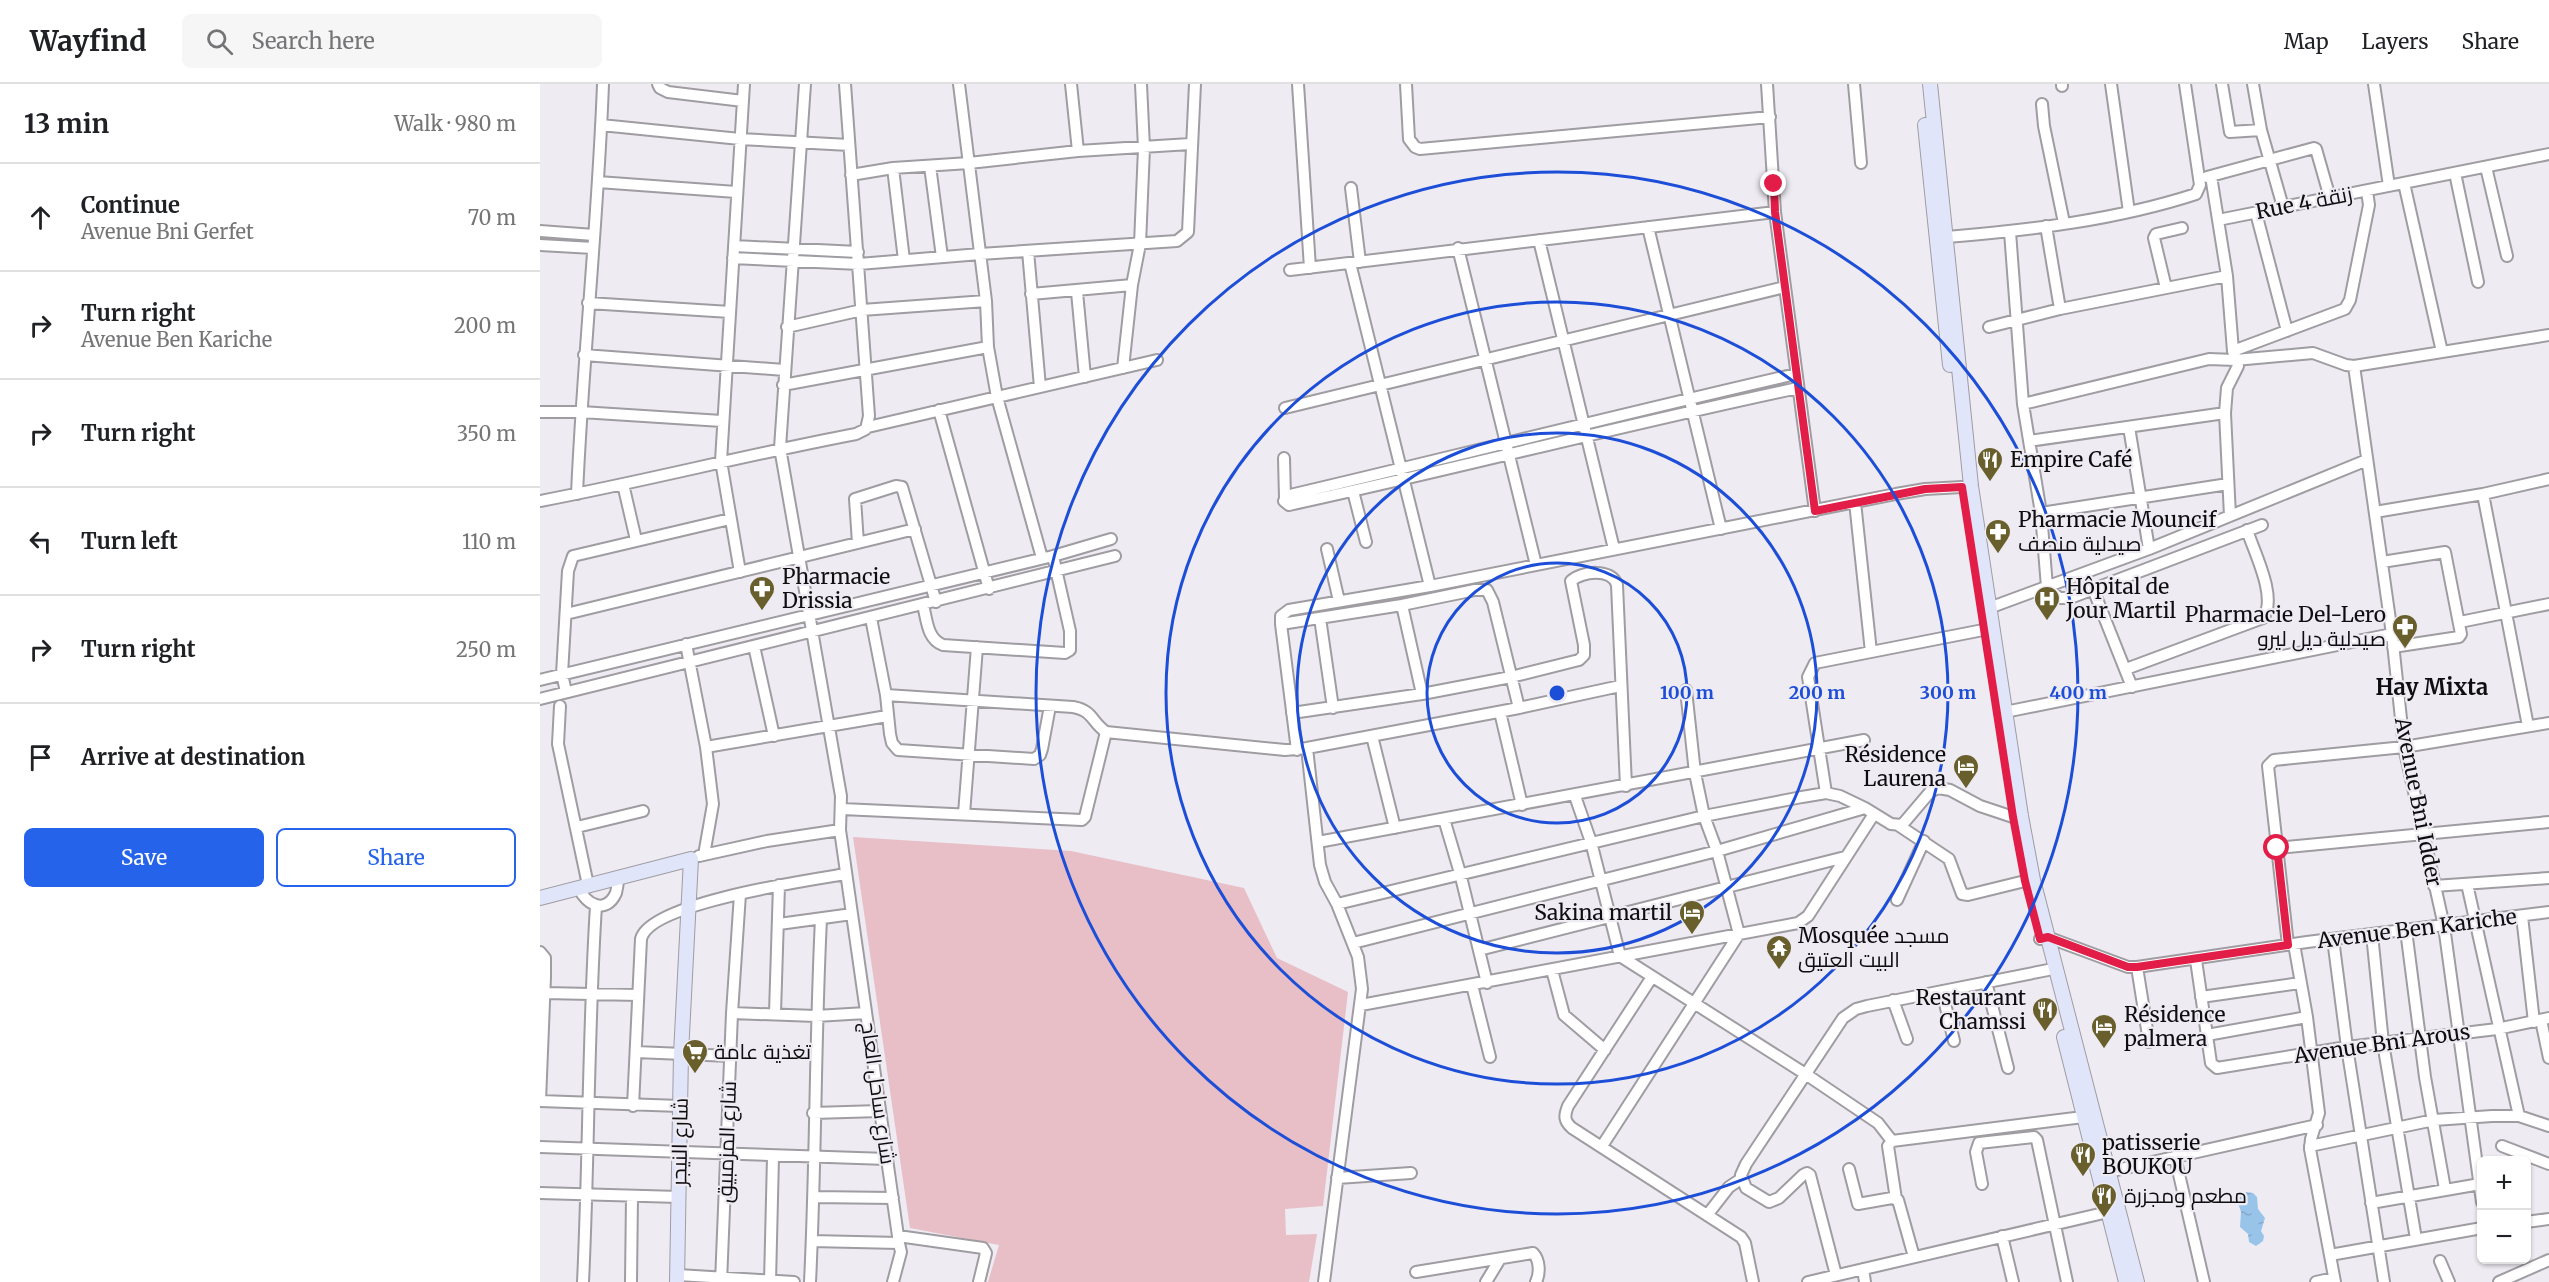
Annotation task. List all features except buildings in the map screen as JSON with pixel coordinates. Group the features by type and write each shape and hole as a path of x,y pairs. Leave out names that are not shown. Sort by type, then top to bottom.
{"street":[{"path":"577,494 584,355 602,125 603,84"},
{"path":"658,84 660,88 668,92 743,100"},
{"path":"740,572 721,461 744,84"},
{"name":"شارع ساحل العاج","path":"805,84 780,448 842,809 840,830 901,1252 893,1282"},
{"path":"846,84 868,427"},
{"path":"960,84 986,301 987,347 997,397 1042,558"},
{"path":"1071,84 1078,151"},
{"path":"1123,368 1132,285 1140,244 1144,148 1141,84"},
{"path":"733,258 859,264 1177,241 1184,238 1188,232 1190,144 1195,84"},
{"path":"1298,84 1310,268"},
{"path":"1406,84 1409,139 1415,147 1420,149 1770,117"},
{"path":"1767,84 1775,212 1815,511"},
{"path":"1854,84 1861,163"},
{"path":"1921,84 1962,487 2013,817 2025,881 2044,938 2137,1282"},
{"path":"1930,84 1971,486 2032,880 2048,970 2126,1282"},
{"path":"2111,84 2129,212"},
{"path":"1947,237 2010,232 2129,212 2196,194 2200,189 2185,84"},
{"path":"2222,84 2230,132 2261,130"},
{"path":"2253,84 2261,130 2283,207"},
{"path":"2374,84 2389,186"},
{"path":"2042,104 2044,126 2064,223"},
{"path":"602,125 740,139 849,146"},
{"path":"851,175 893,168 969,163 1078,151 1190,144"},
{"path":"2199,179 2315,148 2330,198"},
{"name":"Rue 4 زنقة","path":"2218,220 2549,154"},
{"path":"930,166 942,257"},
{"path":"2486,167 2507,256"},
{"path":"893,168 904,260"},
{"path":"2455,173 2478,282"},
{"path":"2211,176 2227,276 2237,369 2227,388 2225,413 2230,516"},
{"path":"598,182 736,192"},
{"path":"2404,183 2442,352"},
{"path":"1352,188 1355,262 1381,385 1431,586"},
{"path":"2234,356 2287,331 2345,309 2349,300 2369,205 2367,190"},
{"path":"1290,270 1775,212"},
{"path":"2256,213 2287,331"},
{"path":"2046,226 2060,309"},
{"path":"1648,227 1721,529"},
{"path":"2166,288 2154,238 2156,234 2182,228"},
{"path":"540,231 594,235"},
{"path":"2010,232 2023,404 2041,513 2048,587 2059,598 2064,599 2262,525"},
{"path":"1539,240 1614,549"},
{"path":"540,245 593,248"},
{"path":"734,246 858,252"},
{"path":"1458,249 1536,565"},
{"path":"1028,251 1040,387"},
{"path":"1989,327 2060,309 2227,276"},
{"path":"1030,294 1077,292 1132,285"},
{"path":"1285,408 1785,287"},
{"path":"1077,292 1085,376"},
{"path":"787,327 861,310 986,301"},
{"path":"588,303 730,312"},
{"path":"2023,404 2209,359 2313,353 2354,366 2549,335"},
{"path":"783,385 987,347"},
{"path":"584,355 784,370"},
{"path":"540,501 780,448 856,434 868,427 1156,360"},
{"name":"Avenue Bni Idder","path":"2354,366 2382,562 2404,747 2444,926 2477,1162"},
{"path":"1285,498 1509,456 1585,429 1689,398 1796,374"},
{"path":"1284,458 1285,498 1289,505 1353,491 1506,444 1798,388"},
{"path":"939,410 989,589"},
{"path":"540,412 581,412 722,421"},
{"path":"2029,441 2225,413"},
{"path":"2129,427 2149,549"},
{"path":"1989,608 2149,549 2367,460"},
{"path":"2375,512 2483,494 2549,479"},
{"path":"623,484 636,540"},
{"path":"2041,513 2228,484"},
{"path":"858,543 855,499 896,486 904,489 936,602"},
{"path":"1324,1282 1360,1005 1360,972 1353,943 1322,875 1302,749 1292,713 1281,616 1288,610 1431,586 1855,502 1925,489 1962,487"},
{"path":"1353,491 1366,542"},
{"path":"2483,494 2528,726"},
{"path":"1855,502 1871,652"},
{"path":"566,692 562,674 568,571 573,556 730,519"},
{"path":"566,614 915,529"},
{"path":"2126,669 2150,662 2263,618 2268,611 2269,595 2247,530"},
{"path":"540,680 1111,540"},
{"path":"1327,549 1339,602"},
{"path":"2382,562 2444,551 2462,634 2459,637 2393,647"},
{"path":"923,605 931,636 935,642 943,645 1059,653 1070,650 1070,631 1053,555"},
{"path":"540,699 1115,556"},
{"path":"1292,713 1422,694 1511,677 1572,662 1582,657 1584,645 1571,581 1577,577 1605,573 1614,577 1617,585 1626,786"},
{"path":"2093,589 2132,687"},
{"path":"1281,624 1402,605 1475,590 1487,591 1492,602 1520,708"},
{"path":"2460,622 2549,604"},
{"path":"1402,605 1422,694"},
{"path":"871,618 886,695 892,743 898,750 1029,760 1037,758 1042,749 1050,706"},
{"path":"1320,618 1333,708"},
{"path":"1826,793 1808,677 1815,663 1983,630"},
{"path":"2005,712 2391,634"},
{"path":"686,644 706,747 713,804 698,857"},
{"path":"754,646 774,736"},
{"path":"964,814 977,647"},
{"path":"2150,662 2154,682"},
{"path":"886,695 1072,707 1087,711 1098,727 1106,732 1251,748 1302,749 1500,712 1620,686"},
{"path":"1602,1146 1739,934 1717,851 1704,816 1695,773 1686,690"},
{"path":"560,706 558,744 577,827 585,901 596,906 603,905 613,897 618,878"},
{"path":"1500,712 1522,805"},
{"path":"706,747 828,728 887,716"},
{"path":"2316,1282 2335,1280 2310,1146 2319,1113 2307,1017 2291,945 2268,766 2274,760 2404,747 2549,723"},
{"path":"842,809 1083,820 1106,732"},
{"path":"1372,736 1395,828"},
{"path":"1318,842 1575,796 1864,740"},
{"path":"1898,825 1906,822 1930,792 1938,788 1950,790 1980,806 2013,817"},
{"path":"1337,904 1704,816 1826,793 1839,796 1891,824 1898,825 1949,859 1962,894 1968,895 2025,881"},
{"path":"1575,796 1591,842 1620,956 1878,1123 1892,1141"},
{"path":"577,827 643,811"},
{"path":"1353,943 1870,811"},
{"path":"1360,1005 1790,926 1803,921 1845,858 1870,811"},
{"path":"1444,819 1460,873 1486,983"},
{"path":"2277,848 2549,822"},
{"path":"540,898 766,841 840,830"},
{"path":"1897,900 1923,842"},
{"name":"شارع النيجر","path":"678,1279 681,1054 687,908 698,857"},
{"path":"1479,950 1845,858"},
{"path":"633,1106 642,933 655,921 687,908 779,885 846,873"},
{"path":"2434,886 2549,878"},
{"path":"2467,884 2518,1116"},
{"path":"775,1013 779,885"},
{"name":"شارع المزمبيق","path":"721,1280 732,1013 740,894"},
{"path":"583,1282 587,1194 590,994 596,906"},
{"name":"Avenue Ben Kariche","path":"2044,938 2128,967 2137,967 2333,939 2549,912"},
{"path":"779,924 852,914"},
{"path":"2522,916 2549,1058"},
{"path":"810,1282 815,1158 813,1113 821,920"},
{"path":"2406,930 2420,1038 2445,1189"},
{"path":"2372,934 2383,1043 2416,1239"},
{"path":"2333,939 2347,1047 2384,1282"},
{"path":"540,952 545,962 540,1101 680,1106"},
{"path":"2196,960 2207,1035 2307,1017"},
{"path":"2137,967 2149,1042"},
{"path":"1552,970 1564,1015 1605,1050"},
{"path":"1836,1275 1810,1175 1805,1173 1779,1198 1769,1202 1746,1188 1742,1179 1746,1164 1843,1018 1850,1012 1893,1000 2048,970"},
{"path":"1652,977 1565,1113 1566,1121 1572,1128 1736,1232 1745,1243 1753,1282"},
{"path":"1986,982 2008,1068"},
{"path":"2201,997 2300,983"},
{"path":"1472,985 1490,1057"},
{"path":"1942,991 1954,1041"},
{"path":"545,993 638,995"},
{"path":"1893,1000 1906,1039"},
{"path":"732,1013 816,1016 866,1013"},
{"name":"Avenue Bni Arous","path":"2207,1035 2211,1063 2215,1067 2347,1047 2498,1029 2541,1020"},
{"path":"636,1052 730,1056"},
{"path":"813,1113 880,1112"},
{"path":"2310,1146 2434,1120 2518,1116 2549,1126"},
{"path":"1914,1257 1904,1214 1896,1199 1888,1154 1888,1146 1892,1141 2083,1117"},
{"path":"2108,1172 2317,1125"},
{"path":"1982,1184 1976,1152 1979,1143 2034,1137 2037,1140 2067,1282"},
{"path":"2502,1146 2518,1156"},
{"path":"540,1147 887,1159"},
{"path":"770,1281 773,1156"},
{"path":"2175,1157 2204,1282"},
{"path":"2531,1159 2549,1164"},
{"path":"1849,1169 1858,1204 1896,1199"},
{"path":"1337,1178 1411,1173"},
{"path":"1708,1214 1729,1187 1742,1179"},
{"path":"2371,1203 2477,1184"},
{"path":"540,1200 540,1193 679,1197"},
{"path":"631,1282 632,1196"},
{"path":"813,1197 893,1198"},
{"path":"1808,1282 2109,1212"},
{"path":"2531,1221 2549,1219"},
{"path":"2330,1255 2477,1229"},
{"path":"2002,1236 2013,1282"},
{"path":"812,1241 898,1240 983,1248 986,1253 979,1282"},
{"path":"1416,1272 1533,1253 1538,1263 1540,1281"},
{"path":"1486,1282 1500,1258"},
{"path":"2499,1282 2549,1260"},
{"path":"2440,1261 2449,1282"},
{"path":"1863,1269 1865,1282"},
{"path":"678,1279 794,1282"}],"shaded area":[{"path":"853,837 1071,851 1244,888 1277,958 1348,992 1323,1206 1285,1209 1286,1235 1317,1234 1309,1282 988,1282 999,1245 910,1228"}],"water":[{"path":"2246,1192 2253,1193 2257,1197 2258,1209 2265,1218 2261,1231 2264,1236 2263,1241 2256,1246 2249,1242 2248,1234 2240,1227 2241,1212 2237,1200"}],"place":[{"name":"Empire Café","path":"1990,483"},
{"name":"Pharmacie Mouncif صيدلية منصف","path":"1998,555"},
{"name":"Pharmacie Drissia","path":"762,612"},
{"name":"Hôpital de Jour Martil","path":"2047,622"},
{"name":"Pharmacie Del-Lero صيدلية ديل ليرو","path":"2405,650"},
{"name":"Résidence Laurena","path":"1966,790"},
{"name":"Sakina martil","path":"1692,936"},
{"name":"Mosquée مسجد البيت العتيق","path":"1779,971"},
{"name":"Restaurant Chamssi","path":"2045,1033"},
{"name":"Résidence palmera","path":"2104,1050"},
{"name":"تغذية عامة","path":"695,1075"},
{"name":"patisserie BOUKOU","path":"2083,1178"},
{"name":"مطعم ومجزرة","path":"2104,1219"}],"district":[{"name":"Hay Mixta","path":"2432,687"}],"route":[{"path":"1774,184 1775,212 1815,511 1925,489 1962,487 2013,817 2025,881 2040,939 2048,937 2128,967 2196,960 2288,945 2277,848"}]}
